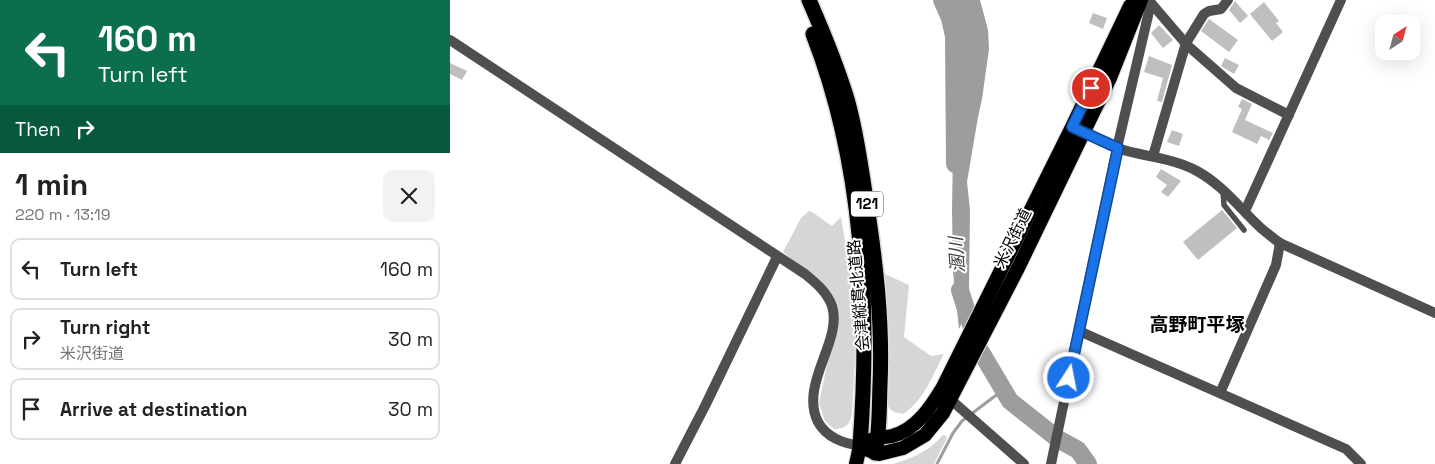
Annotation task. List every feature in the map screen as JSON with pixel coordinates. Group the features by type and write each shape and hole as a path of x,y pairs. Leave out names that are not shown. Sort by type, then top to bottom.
{"highway":[{"name":"会津縦貫北道路","path":"800,0 815,39 835,102 854,196 860,237 863,294 860,446"},
{"name":"会津縦貫北道路","path":"809,0 844,90 858,148 879,293 881,359 877,436"},
{"name":"米沢街道","path":"874,459 898,450 925,435 943,414 949,394 989,309 1078,130 1132,0"},
{"name":"米沢街道","path":"1078,130 1110,78 1147,1"},
{"name":"米沢街道","path":"860,446 877,436 891,436 908,429 929,409 949,394"},
{"name":"121","path":"874,459 877,436"},
{"path":"860,446 874,459"},
{"name":"121","path":"856,464 860,446"}],"street":[{"path":"1152,156 1186,43 1204,14 1221,9 1228,0"},
{"path":"1245,211 1341,0"},
{"path":"1147,1 1186,43 1236,88 1289,115"},
{"path":"1051,463 1118,148 1147,1"},
{"path":"450,40 816,283 826,295 831,306 833,318 832,330 814,392 814,411 822,428 832,438 860,446"},
{"path":"1078,130 1118,148 1181,164 1196,171 1223,189 1263,230 1280,243 1435,313"},
{"path":"1220,393 1276,265 1280,243"},
{"path":"675,464 777,257"},
{"path":"1079,330 1346,450 1361,464"},
{"path":"949,394 1024,464"}],"lane":[{"path":"1223,189 1224,205 1244,230"}],"shaded area":[{"path":"809,211 832,226 841,217 850,271 854,307 855,355 852,414 846,426 838,429 834,429 825,421 819,403 837,317 806,271 783,252 801,218"},
{"path":"885,274 909,285 904,337 931,356 944,354 917,402 903,414 890,409 885,400 889,349"},
{"path":"943,435 947,438 934,464 893,464 920,453"}],"water":[{"path":"951,0 980,0 988,30 989,49 967,182 970,210 970,306 959,329 953,272 952,209 953,153 960,107 960,40 957,14"}],"building":[{"path":"1235,1 1248,16 1240,23 1229,10"},
{"path":"1264,2 1279,21 1276,23 1283,32 1272,41 1250,14"},
{"path":"1093,13 1107,18 1103,29 1089,23"},
{"path":"1209,19 1238,40 1229,52 1201,31"},
{"path":"1159,25 1173,40 1163,48 1151,33"},
{"path":"1149,56 1172,65 1162,102 1157,101 1163,78 1144,72"},
{"path":"1225,58 1239,65 1234,74 1221,66"},
{"path":"450,63 467,71 462,80 450,74"},
{"path":"1242,99 1252,104 1245,120 1273,133 1269,140 1261,136 1257,144 1232,132 1242,109 1238,107"},
{"path":"1172,130 1183,134 1179,146 1167,142"},
{"path":"1161,169 1181,181 1168,197 1161,192 1167,185 1156,177"},
{"path":"1222,210 1237,228 1198,260 1183,242"}],"waterway":[{"name":"溷川","path":"942,0 950,18 954,36 955,164"},
{"name":"溷川","path":"960,290 978,347 1010,401 1058,439 1078,450 1088,464"},
{"path":"937,464 953,433 962,421 1003,390"}],"district":[{"name":"高野町平塚","path":"1197,324"}],"route":[{"path":"1069,378 1118,148 1072,127 1091,88"}]}
